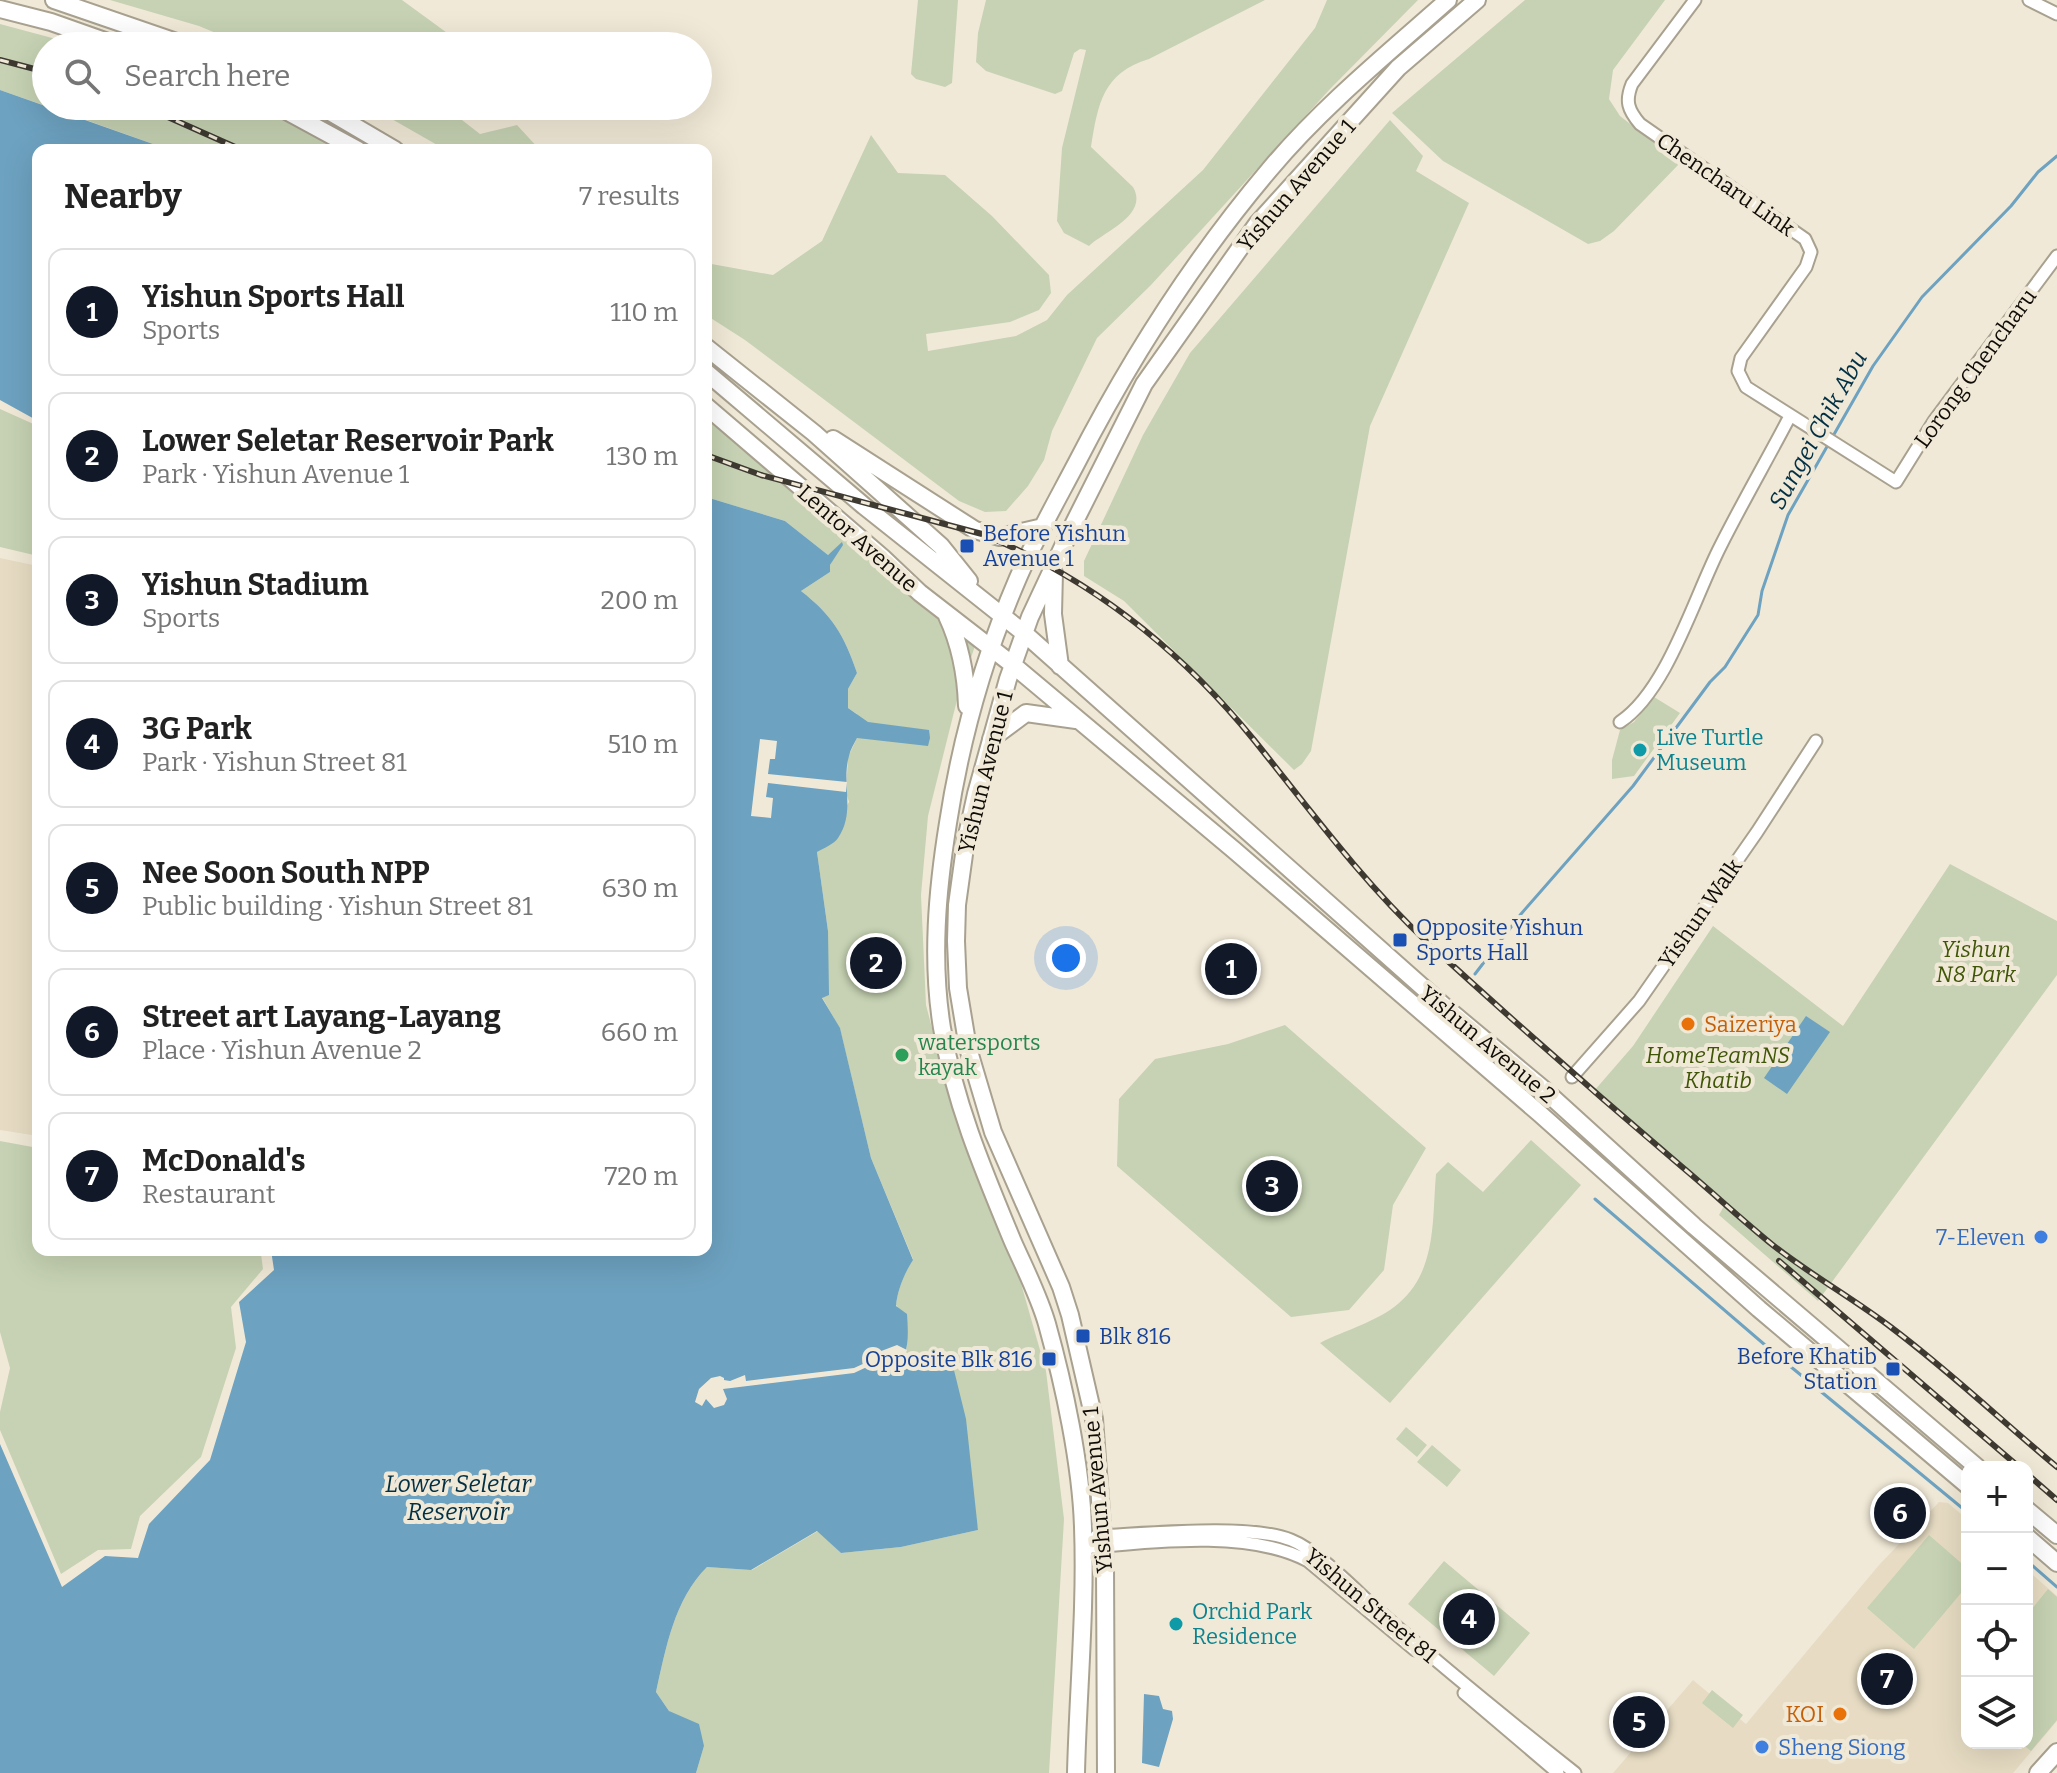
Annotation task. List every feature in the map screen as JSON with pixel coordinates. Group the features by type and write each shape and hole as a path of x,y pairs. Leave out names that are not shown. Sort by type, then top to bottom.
{"main road":[{"path":"54,0 147,32"},
{"name":"Yishun Avenue 1","path":"1076,1773 1083,1543 1070,1426 1046,1320 967,1130 951,1078 935,966 939,875 968,720 990,649 1022,569 1118,383 1160,314 1273,165 1357,80 1448,0"},
{"name":"Yishun Avenue 1","path":"1105,1769 1107,1636 1104,1541 1094,1419 1070,1315 993,1132 968,1048 958,988 957,905 976,794 1024,633 1054,565 1144,384 1257,224 1398,68 1477,0"},
{"path":"0,9 79,32"},
{"path":"303,120 347,144"},
{"path":"344,120 385,144"},
{"path":"712,352 814,433 941,546 982,598"},
{"name":"Lentor Avenue","path":"712,377 864,506 1003,616"},
{"path":"767,395 949,516 975,530 1000,537 1043,527"},
{"name":"Lentor Avenue","path":"712,411 946,614 1013,665"},
{"path":"1054,565 1053,614 1060,666"},
{"path":"946,614 957,638 964,667 968,720"},
{"name":"Yishun Avenue 2","path":"1003,616 1361,934 1542,1088 1796,1314 1970,1461"},
{"name":"Yishun Avenue 2","path":"1013,665 1528,1103 1783,1329 1961,1480"},
{"path":"991,739 1026,713 1082,722"},
{"path":"939,875 947,853 959,853 963,863"},
{"path":"1783,1329 1795,1334 1799,1332 1802,1323 1796,1314"},
{"path":"2033,1515 2057,1535"},
{"path":"2033,1542 2057,1563"},
{"path":"2038,1773 2057,1752"}],"street":[{"name":"Chencharu Link","path":"1695,0 1632,84 1627,95 1630,113 1640,124 1809,244 1811,252 1806,267 1739,365 1741,379 1746,387 1896,482"},
{"path":"2029,0 2057,14"},
{"name":"Lorong Chencharu","path":"1896,482 1934,421 2057,256"},
{"path":"1620,722 1646,699 1677,641 1735,516 1790,416"},
{"name":"Yishun Walk","path":"1572,1077 1639,1001 1757,832 1816,741"},
{"name":"Yishun Street 81","path":"1083,1543 1223,1532 1264,1533 1292,1540 1327,1565 1431,1657 1575,1773"},
{"name":"Yishun Street 81","path":"1104,1541 1225,1542 1260,1544 1289,1551 1308,1561 1558,1773"}],"shaded area":[{"path":"0,558 32,565 32,1135 0,1130"},
{"path":"1939,1502 1948,1503 1961,1514 1961,1749 2033,1749 2033,1575 2057,1596 2057,1721 2013,1773 1613,1773 1693,1680 1746,1724 1879,1565"}],"green space":[{"path":"110,0 402,0 446,32 213,32"},
{"path":"918,0 958,0 952,83 945,87 916,79 911,74"},
{"path":"986,0 1265,0 1134,65 1112,81 1100,104 1091,147 1133,187 1135,206 1123,221 1089,246 1064,233 1057,221 1062,148 1086,50 1080,49 1074,53 1062,91 1055,94 986,71 976,62 978,33"},
{"path":"1327,0 1418,0 1330,89 1151,285 1097,338 1052,431 1044,460 1028,486 1006,511 985,512 959,501 745,340 712,319 712,264 773,275 822,241 871,135 898,173 945,175 992,216 1049,275 1051,293 1039,310 1010,322 926,334 928,351 1016,336 1047,320 1067,295 1203,170 1315,28"},
{"path":"1525,0 1665,0 1613,70 1609,99 1620,116 1680,163 1614,231 1600,241 1588,244 1443,161 1392,113"},
{"path":"0,24 32,33 32,101 0,90"},
{"path":"86,120 286,120 330,144 153,144"},
{"path":"394,120 462,120 480,134 517,125 534,144 436,144"},
{"path":"1390,120 1423,156 1416,171 1469,203 1370,426 1311,751 1294,770 1124,601 1084,576 1084,561 1143,435 1190,353"},
{"path":"0,409 32,423 32,555 0,547"},
{"path":"712,421 976,643 958,696 928,816 921,895 926,1005 946,1082 1020,1280 1046,1371 1064,1519 1049,1773 696,1773 704,1746 669,1711 656,1692 679,1609 707,1567 752,1570 818,1531 841,1553 901,1547 978,1530 946,1361 925,1365 904,1358 907,1319 896,1305 913,1259 871,1158 840,1029 822,997 828,931 817,852 849,802 846,792 848,757 857,738 857,714 848,708 848,689 857,673 836,627 801,591 830,572 830,565 842,543 828,555 785,521 712,499"},
{"name":"Live Turtle Museum","path":"1654,697 1680,713 1634,776 1612,779 1612,760 1620,730 1634,722"},
{"name":"Yishun N8 Park","path":"1950,864 2057,921 2057,975 1818,1301 1719,1215 1724,1206 1706,1186 1594,1091 1633,1046 1713,926 1843,1026"},
{"path":"1285,1025 1426,1148 1393,1205 1384,1270 1349,1310 1291,1317 1117,1166 1119,1099 1155,1059 1228,1044"},
{"path":"1531,1140 1581,1185 1390,1403 1320,1343 1381,1315 1411,1290 1420,1275 1430,1243 1436,1174 1448,1162 1483,1192"},
{"path":"0,1141 32,1147 32,1256 261,1256 263,1269 231,1307 236,1348 201,1457 140,1516 131,1549 98,1550 61,1574 0,1430 0,1412 10,1368 0,1332"},
{"path":"1406,1427 1427,1445 1417,1457 1396,1439"},
{"path":"1432,1445 1461,1470 1447,1487 1417,1462"},
{"path":"1929,1535 1961,1563 1961,1593 1914,1649 1867,1608"},
{"path":"1444,1561 1530,1633 1494,1676 1408,1604"},
{"path":"2048,1589 2057,1597 2057,1720 2033,1749 2033,1677 2033,1608"},
{"path":"1712,1690 1743,1715 1733,1728 1702,1703"}],"water":[{"path":"0,90 32,101 32,120 85,120 153,144 32,144 32,418 0,400"},
{"name":"Lower Seletar Reservoir","path":"712,499 785,521 828,555 842,542 830,565 830,572 801,591 829,618 852,660 857,673 848,689 848,708 868,722 929,730 930,738 928,746 857,738 850,752 843,828 836,840 817,852 828,931 829,995 822,998 840,1028 871,1158 913,1260 902,1282 896,1306 907,1314 904,1357 918,1364 952,1362 966,1419 978,1530 901,1547 841,1553 817,1531 751,1570 707,1567 679,1609 656,1692 669,1711 699,1724 704,1746 696,1773 0,1773 0,1444 62,1587 105,1556 138,1558 149,1524 210,1460 246,1342 239,1302 274,1270 272,1256 712,1256"},
{"path":"1806,1016 1830,1032 1787,1094 1764,1078"},
{"path":"1144,1694 1159,1696 1163,1709 1172,1711 1173,1719 1159,1767 1142,1763"}],"pier":[{"path":"760,739 777,741 775,759 770,759 768,774 847,782 846,792 768,783 766,797 773,798 771,818 751,816"},
{"path":"897,1345 907,1350 904,1358 893,1354 882,1355 854,1373 723,1389 727,1399 724,1405 714,1408 706,1399 702,1406 695,1402 699,1389 711,1378 720,1376 730,1381 745,1375 746,1381 854,1368 876,1353"}],"waterway":[{"name":"Sungei Chik Abu","path":"1475,974 1521,914 1633,786 1710,682 1725,667 1758,615 1762,591 1788,515 1873,366 1922,297 2011,206 2038,172 2057,156"},
{"path":"1595,1199 1961,1507"},
{"path":"2033,1566 2057,1587"}],"railway":[{"path":"0,60 32,68"},
{"path":"174,120 228,144"},
{"path":"712,457 761,475 982,534 1060,572 1131,620 1196,676 1226,707 1358,870 1427,942 1762,1236 1913,1344 2057,1467"},
{"path":"1779,1261 2012,1461"},
{"path":"2033,1479 2057,1500"}],"place":[{"name":"Before Yishun Avenue 1","path":"967,546"},
{"name":"Live Turtle Museum","path":"1640,750"},
{"name":"Opposite Yishun Sports Hall","path":"1400,940"},
{"name":"Lower Seletar Reservoir Park","path":"876,963"},
{"name":"Yishun Sports Hall","path":"1231,969"},
{"name":"Saizeriya","path":"1688,1024"},
{"name":"watersports kayak","path":"902,1055"},
{"name":"Yishun Stadium","path":"1272,1186"},
{"name":"7-Eleven","path":"2041,1237"},
{"name":"Blk 816","path":"1083,1336"},
{"name":"Opposite Blk 816","path":"1049,1359"},
{"name":"Before Khatib Station","path":"1893,1369"},
{"name":"Street art Layang-Layang","path":"1900,1513"},
{"name":"3G Park","path":"1469,1619"},
{"name":"Orchid Park Residence","path":"1176,1624"},
{"name":"McDonald's","path":"1887,1679"},
{"name":"KOI","path":"1840,1714"},
{"name":"Nee Soon South NPP","path":"1639,1722"},
{"name":"Sheng Siong","path":"1762,1747"}],"park label":[{"name":"HomeTeamNS Khatib","path":"1718,1068"}]}
